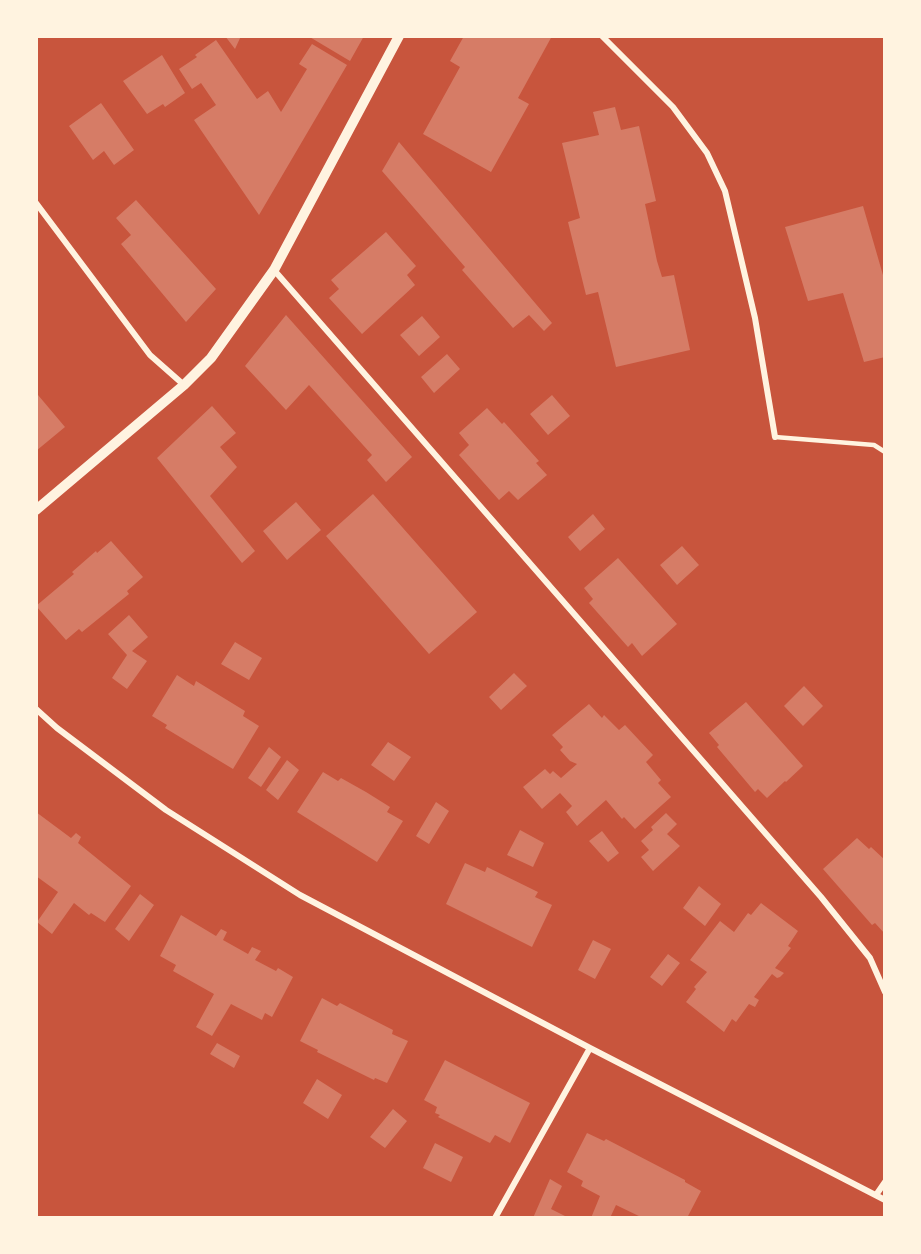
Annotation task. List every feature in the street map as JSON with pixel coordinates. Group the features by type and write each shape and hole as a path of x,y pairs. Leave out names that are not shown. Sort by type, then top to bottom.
{"street":[{"path":"36,510 184,385 211,358 274,270 399,36"},
{"path":"602,36 673,107 707,153 725,191 755,318 775,437"},
{"path":"36,203 150,355 184,385"},
{"path":"274,270 821,897 870,958 885,992"},
{"path":"36,709 57,728 166,810 300,895 885,1200"},
{"path":"495,1218 590,1048"},
{"path":"876,1195 885,1182"}],"lane":[{"path":"775,437 874,445 885,452"}],"building":[{"path":"225,36 241,36 235,49"},
{"path":"308,36 364,36 350,61"},
{"path":"464,36 552,36 518,98 529,104 491,172 423,134 460,67 450,61"},
{"path":"216,40 257,99 268,91 281,112 307,69 299,64 312,44 347,65 259,215 194,120 216,105 201,83 192,89 179,69"},
{"path":"162,55 185,93 165,107 163,104 147,114 123,81"},
{"path":"101,103 134,150 114,165 104,151 93,160 69,126"},
{"path":"615,107 621,130 639,126 656,201 645,204 657,261 662,277 674,275 690,350 616,367 598,292 586,295 568,222 580,218 562,143 599,135 593,112"},
{"path":"399,142 552,323 544,331 529,315 513,328 462,270 465,267 382,171"},
{"path":"136,200 216,289 186,322 121,244 131,235 116,218"},
{"path":"863,206 885,282 885,357 864,362 843,293 808,301 785,227"},
{"path":"386,232 416,266 407,275 415,285 362,334 329,298 339,289 331,280"},
{"path":"286,315 412,457 386,482 367,460 372,455 309,385 286,410 245,366"},
{"path":"422,316 440,337 419,356 400,335"},
{"path":"447,354 460,369 434,393 421,377"},
{"path":"38,395 65,427 36,451 36,397"},
{"path":"552,395 570,416 548,435 530,414"},
{"path":"212,406 236,433 220,447 237,467 210,496 255,551 242,563 157,458"},
{"path":"487,408 502,424 504,422 539,461 536,463 547,475 518,500 509,491 499,500 459,455 469,445 459,433"},
{"path":"373,494 477,612 429,654 326,536"},
{"path":"296,502 321,530 287,560 263,531"},
{"path":"593,514 605,529 580,551 568,537"},
{"path":"111,541 143,577 127,591 129,594 82,632 79,629 66,640 36,606 74,574 72,572 96,551 97,553"},
{"path":"682,546 699,565 677,585 660,565"},
{"path":"618,558 677,624 642,656 632,643 628,647 589,603 593,599 584,588"},
{"path":"129,615 148,637 132,651 147,661 127,689 112,678 127,655 108,634"},
{"path":"235,642 262,658 249,680 221,664"},
{"path":"514,673 527,686 501,710 489,697"},
{"path":"177,675 194,686 196,681 245,711 243,716 259,726 233,769 165,728 167,725 152,716"},
{"path":"804,686 823,706 803,726 784,706"},
{"path":"746,702 803,766 767,798 758,789 755,792 717,747 719,745 709,733"},
{"path":"589,704 602,718 604,715 619,730 625,725 653,755 646,762 661,780 658,783 671,797 635,829 624,817 622,819 606,800 577,826 566,812 572,806 560,793 542,809 523,787 545,769 550,774 553,771 561,778 577,764 570,761 560,750 563,747 552,735"},
{"path":"388,742 411,757 394,781 371,765"},
{"path":"269,747 281,757 261,787 248,778"},
{"path":"287,760 299,770 278,800 266,790"},
{"path":"323,772 338,781 341,778 366,792 390,807 387,812 403,821 377,862 297,812"},
{"path":"436,802 449,811 429,844 416,836"},
{"path":"36,812 71,838 76,833 81,837 78,843 131,886 105,922 91,913 89,915 74,903 52,934 37,922 58,892 36,876"},
{"path":"666,813 677,824 667,834 680,846 653,871 641,857 649,850 641,841 653,830 651,827"},
{"path":"520,830 544,843 533,867 507,855"},
{"path":"602,831 619,853 608,862 589,841"},
{"path":"857,838 885,860 885,934 875,923 872,925 823,869"},
{"path":"465,863 485,872 487,867 538,892 535,897 552,905 532,947 446,904"},
{"path":"699,886 721,904 705,926 683,908"},
{"path":"140,894 154,905 129,941 115,929"},
{"path":"761,903 798,931 788,946 791,948 775,968 784,973 777,978 772,974 754,997 759,1000 755,1007 749,1004 736,1022 732,1019 724,1032 686,1002 696,989 694,987 707,972 690,960 720,921 734,932 748,913 751,915"},
{"path":"181,915 216,936 221,929 227,932 223,940 248,954 252,947 261,951 255,960 276,971 278,968 293,977 272,1017 265,1013 262,1020 231,1004 212,1036 196,1027 214,994 173,971 176,965 160,956"},
{"path":"593,940 611,949 595,979 578,970"},
{"path":"668,954 680,963 662,986 650,977"},
{"path":"322,998 337,1006 340,1003 393,1030 392,1034 408,1041 387,1083 375,1078 374,1080 317,1052 318,1050 300,1041"},
{"path":"217,1043 240,1056 234,1068 210,1054"},
{"path":"445,1060 530,1103 510,1143 495,1135 490,1143 438,1117 440,1115 435,1113 437,1107 424,1100"},
{"path":"317,1079 342,1095 328,1119 303,1103"},
{"path":"393,1109 407,1121 385,1148 370,1137"},
{"path":"587,1133 604,1141 606,1139 685,1180 701,1191 687,1218 643,1218 616,1205 610,1218 591,1218 600,1196 581,1186 583,1181 567,1172"},
{"path":"435,1143 463,1157 451,1182 423,1168"},
{"path":"550,1179 562,1186 551,1209 569,1218 533,1218"}]}
